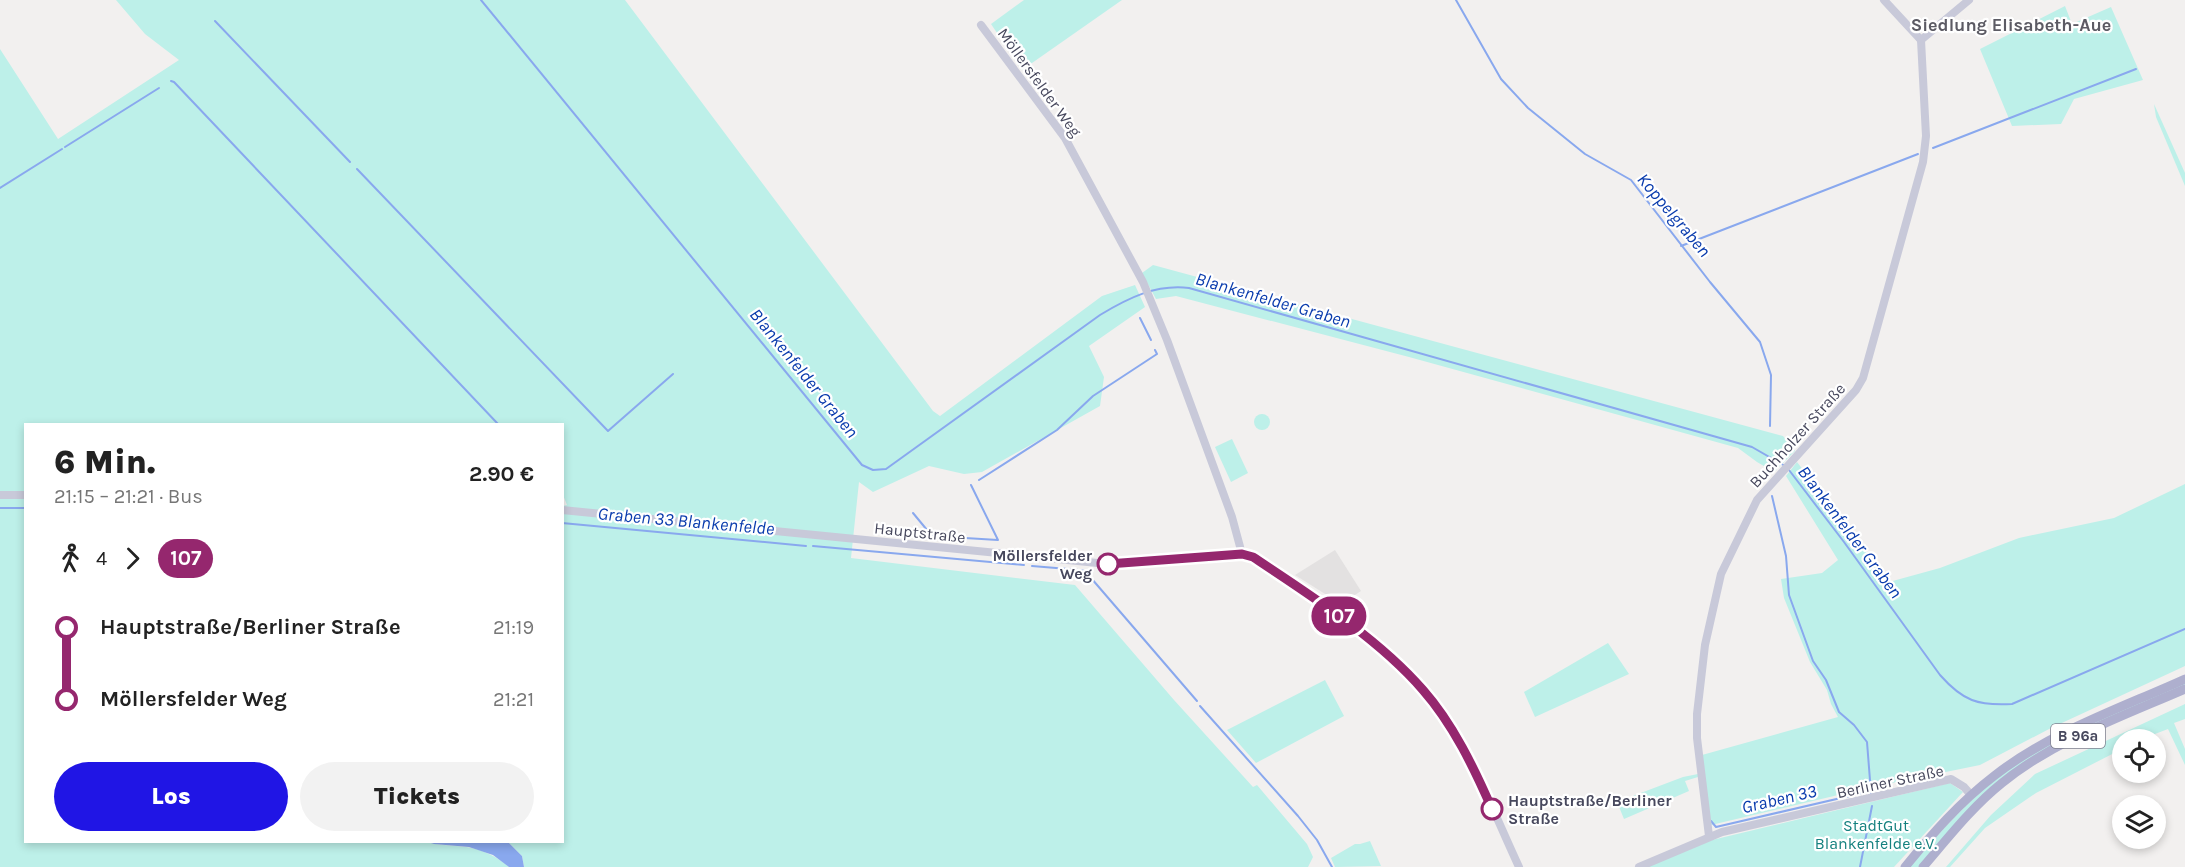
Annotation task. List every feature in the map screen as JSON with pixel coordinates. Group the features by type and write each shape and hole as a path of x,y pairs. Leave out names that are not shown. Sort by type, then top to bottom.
{"main road":[{"name":"B 96a","path":"1905,867 1971,795 2002,770 2042,745 2185,679"},
{"name":"B 96a","path":"1923,867 1981,802 2022,768 2074,738 2185,688"}],"street":[{"path":"1884,0 1921,40 1969,0"},
{"name":"Möllersfelder Weg","path":"981,25 1065,138 1143,282 1232,517 1242,554"},
{"name":"Buchholzer Straße","path":"1709,836 1696,738 1697,701 1705,645 1721,574 1757,500 1856,390 1863,378 1923,162 1926,136 1921,40"},
{"path":"0,495 24,495"},
{"name":"Hauptstraße","path":"564,510 1108,564 1242,554"},
{"path":"1242,554 1253,557 1341,618 1391,658 1424,691 1464,752 1519,867"},
{"name":"Berliner Straße","path":"1639,867 1697,844 1709,836 1951,779 1964,787 1971,795"}],"shaded area":[{"path":"1335,550 1361,591 1341,604 1295,575"}],"green space":[{"path":"116,0 625,0 933,411 940,416 1102,296 1135,285 1145,307 1089,346 1104,377 1100,406 982,472 964,474 929,466 873,492 859,482 851,558 1075,585 1174,700 1253,787 1257,785 1307,844 1313,857 1308,867 524,867 522,856 509,843 564,843 564,506 567,505 564,498 564,423 24,423 24,843 433,843 478,850 495,857 509,867 0,867 0,49 58,139 179,60 145,34"},
{"path":"1024,0 1122,0 1022,70 991,24"},
{"path":"2065,6 2072,24 2111,7 2143,80 2074,99 2061,124 2012,126 1980,49"},
{"path":"2154,104 2185,173 2185,186 2156,117"},
{"path":"1153,265 1783,436 1795,451 1774,472 1738,448 1409,357 1176,296 1156,299 1142,273"},
{"path":"1259,414 1265,414 1270,422 1268,428 1259,430 1254,425 1254,419"},
{"path":"1232,439 1248,473 1231,482 1215,447"},
{"path":"1797,462 1889,582 1940,568 2019,538 2114,518 2185,484 2185,666 2051,728 1980,765 1872,787 1711,825 1702,755 1838,717 1827,690 1810,662 1784,598 1781,579 1822,573 1838,560 1786,476"},
{"path":"1608,643 1629,674 1535,717 1524,692"},
{"path":"1325,680 1344,716 1256,763 1227,730"},
{"path":"2185,682 2185,685 2023,763 1919,867 1909,867 1973,799 2018,763 2088,724"},
{"path":"2185,704 2185,719 2174,723 2185,749 2185,765 2168,729 2131,729"},
{"path":"2112,738 2112,754 2036,793 1985,828 1950,867 1946,867 1991,815 2035,774"},
{"path":"1698,774 1698,777 1685,781 1689,791 1624,819 1617,802 1683,777"},
{"name":"StadtGut Blankenfelde e.V.","path":"1950,783 1963,792 1894,867 1645,867 1712,840"},
{"path":"1370,841 1381,866 1335,867 1331,858 1355,844"}],"water":[{"path":"431,843 509,843 522,856 524,867 509,867 493,855 469,847"}],"waterway":[{"name":"Blankenfelder Graben","path":"481,0 862,465 873,470 886,469 1100,315 1143,294 1177,287 1189,288 1752,447 1785,466"},
{"name":"Koppelgraben","path":"1456,0 1501,79 1528,108 1585,154 1631,180 1760,342 1771,375 1770,426"},
{"path":"215,21 350,162"},
{"path":"1933,148 2136,69"},
{"path":"171,81 497,423"},
{"path":"65,147 159,88"},
{"path":"0,188 62,149"},
{"path":"1681,246 1918,154"},
{"path":"357,169 608,431 673,374"},
{"path":"1140,318 1151,340"},
{"path":"979,480 1057,430 1093,396 1157,354 1155,350"},
{"name":"Blankenfelder Graben","path":"1789,470 1940,675 1956,691 1972,700 1980,703 2012,704 2185,629"},
{"path":"913,513 932,536 998,540 971,485"},
{"path":"1772,496 1786,556 1789,595 1813,661 1826,680 1839,712 1854,725 1867,742 1871,793"},
{"name":"Graben 33 Blankenfelde","path":"0,508 24,508"},
{"name":"Graben 33 Blankenfelde","path":"564,523 806,546"},
{"name":"Graben 33 Blankenfelde","path":"813,546 1024,565"},
{"name":"Graben 33 Blankenfelde","path":"1032,566 1068,569"},
{"name":"Graben 33 Blankenfelde","path":"1071,569 1085,571 1197,701"},
{"name":"Graben 33 Blankenfelde","path":"1200,706 1298,816 1317,840 1332,867"},
{"name":"Graben 33","path":"1711,821 1716,827 1871,791"},
{"path":"1860,867 1872,806"}],"bus line":[{"name":"107","path":"1108,564 1242,554 1253,557 1341,618 1409,675 1424,691 1447,724 1464,752 1492,809"}],"place":[{"name":"Möllersfelder Weg","path":"1108,564"},
{"name":"Hauptstraße/Berliner Straße","path":"1492,809"}],"district":[{"name":"Siedlung Elisabeth-Aue","path":"2011,25"}]}
